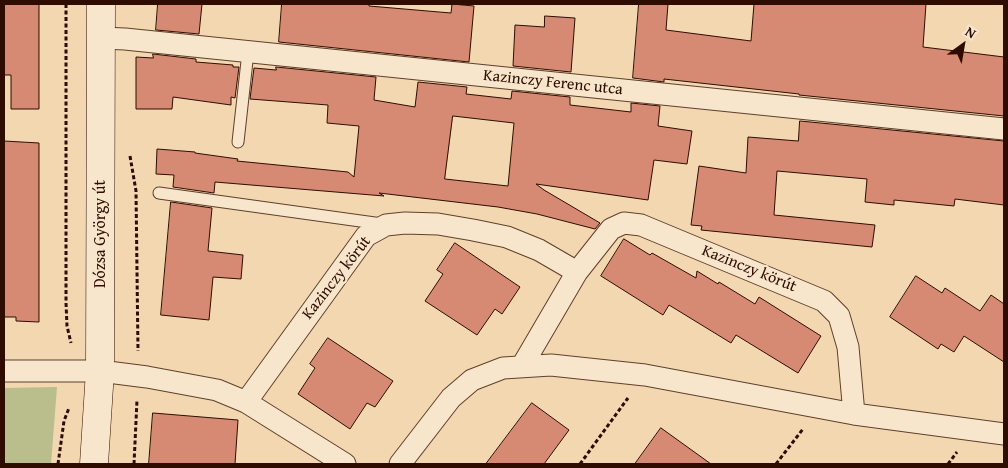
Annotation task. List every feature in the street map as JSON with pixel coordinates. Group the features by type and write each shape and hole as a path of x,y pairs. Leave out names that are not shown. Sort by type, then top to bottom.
{"main road":[{"name":"Dózsa György út","path":"94,464 100,371 101,4"}],"street":[{"name":"Kazinczy Ferenc utca","path":"101,38 1004,129"},
{"name":"Kazinczy körút","path":"246,402 366,236 386,225 405,223 438,224 507,237 539,250 577,272"},
{"name":"Kazinczy körút","path":"522,366 577,272 610,229 624,223 641,225 824,301 839,316 848,347 854,414"},
{"path":"400,464 451,398 472,380 503,368 522,366 551,365 645,375 854,414 1004,434"},
{"path":"4,371 100,371 217,390 246,402 345,464"}],"lane":[{"path":"238,142 248,52"},
{"path":"158,193 386,225"}],"path":[{"path":"58,464 64,421 72,395 73,352 67,326 66,303 66,4"},
{"path":"130,155 136,191 139,339 134,464"},
{"path":"580,464 645,375"},
{"path":"776,464 820,408"}],"green space":[{"path":"57,387 51,464 4,464 4,388"}],"building":[{"path":"4,4 39,4 39,109 11,109 11,75 4,75"},
{"path":"158,4 202,4 199,34 156,30"},
{"path":"282,4 369,4 369,6 451,13 452,4 474,6 469,62 279,42"},
{"path":"639,4 668,4 666,30 751,41 754,4 926,4 923,47 1004,57 1004,116 664,79 664,82 633,78"},
{"path":"545,16 575,18 571,72 513,66 515,25 544,27"},
{"path":"153,54 239,67 235,98 231,97 231,105 173,97 172,109 136,109 136,57 153,58"},
{"path":"276,67 376,77 374,100 415,107 418,82 467,87 466,94 511,99 512,91 570,97 570,105 631,112 631,103 660,106 658,126 692,131 687,164 654,160 648,200 536,184 600,223 595,229 537,214 498,207 379,193 384,196 215,182 214,193 173,187 174,175 156,174 157,149 195,152 238,159 237,161 348,172 354,177 359,126 327,123 328,105 250,99 254,68 276,70","holes":["453,116 514,123 508,186 445,179"]},
{"path":"800,121 1004,141 1004,205 955,199 954,206 894,200 894,205 865,202 867,179 777,171 774,215 875,225 872,247 701,230 702,226 691,225 699,166 746,173 748,137 798,141"},
{"path":"4,141 39,143 39,322 16,321 16,317 4,317"},
{"path":"171,202 212,208 208,251 243,255 241,279 213,277 209,320 161,315"},
{"path":"624,239 650,255 652,253 696,278 697,271 755,304 759,297 821,336 798,373 736,335 731,343 669,305 663,315 601,276"},
{"path":"455,243 520,287 502,314 495,309 477,335 425,301 443,274 437,270"},
{"path":"916,276 942,293 945,288 980,311 991,295 1004,304 1004,362 964,336 954,352 941,344 938,349 890,317"},
{"path":"328,338 393,381 375,407 367,403 350,429 298,394 315,368 310,364"},
{"path":"532,403 569,430 544,464 486,464"},
{"path":"153,413 238,420 235,464 149,464"},
{"path":"661,428 711,464 635,464"}]}
